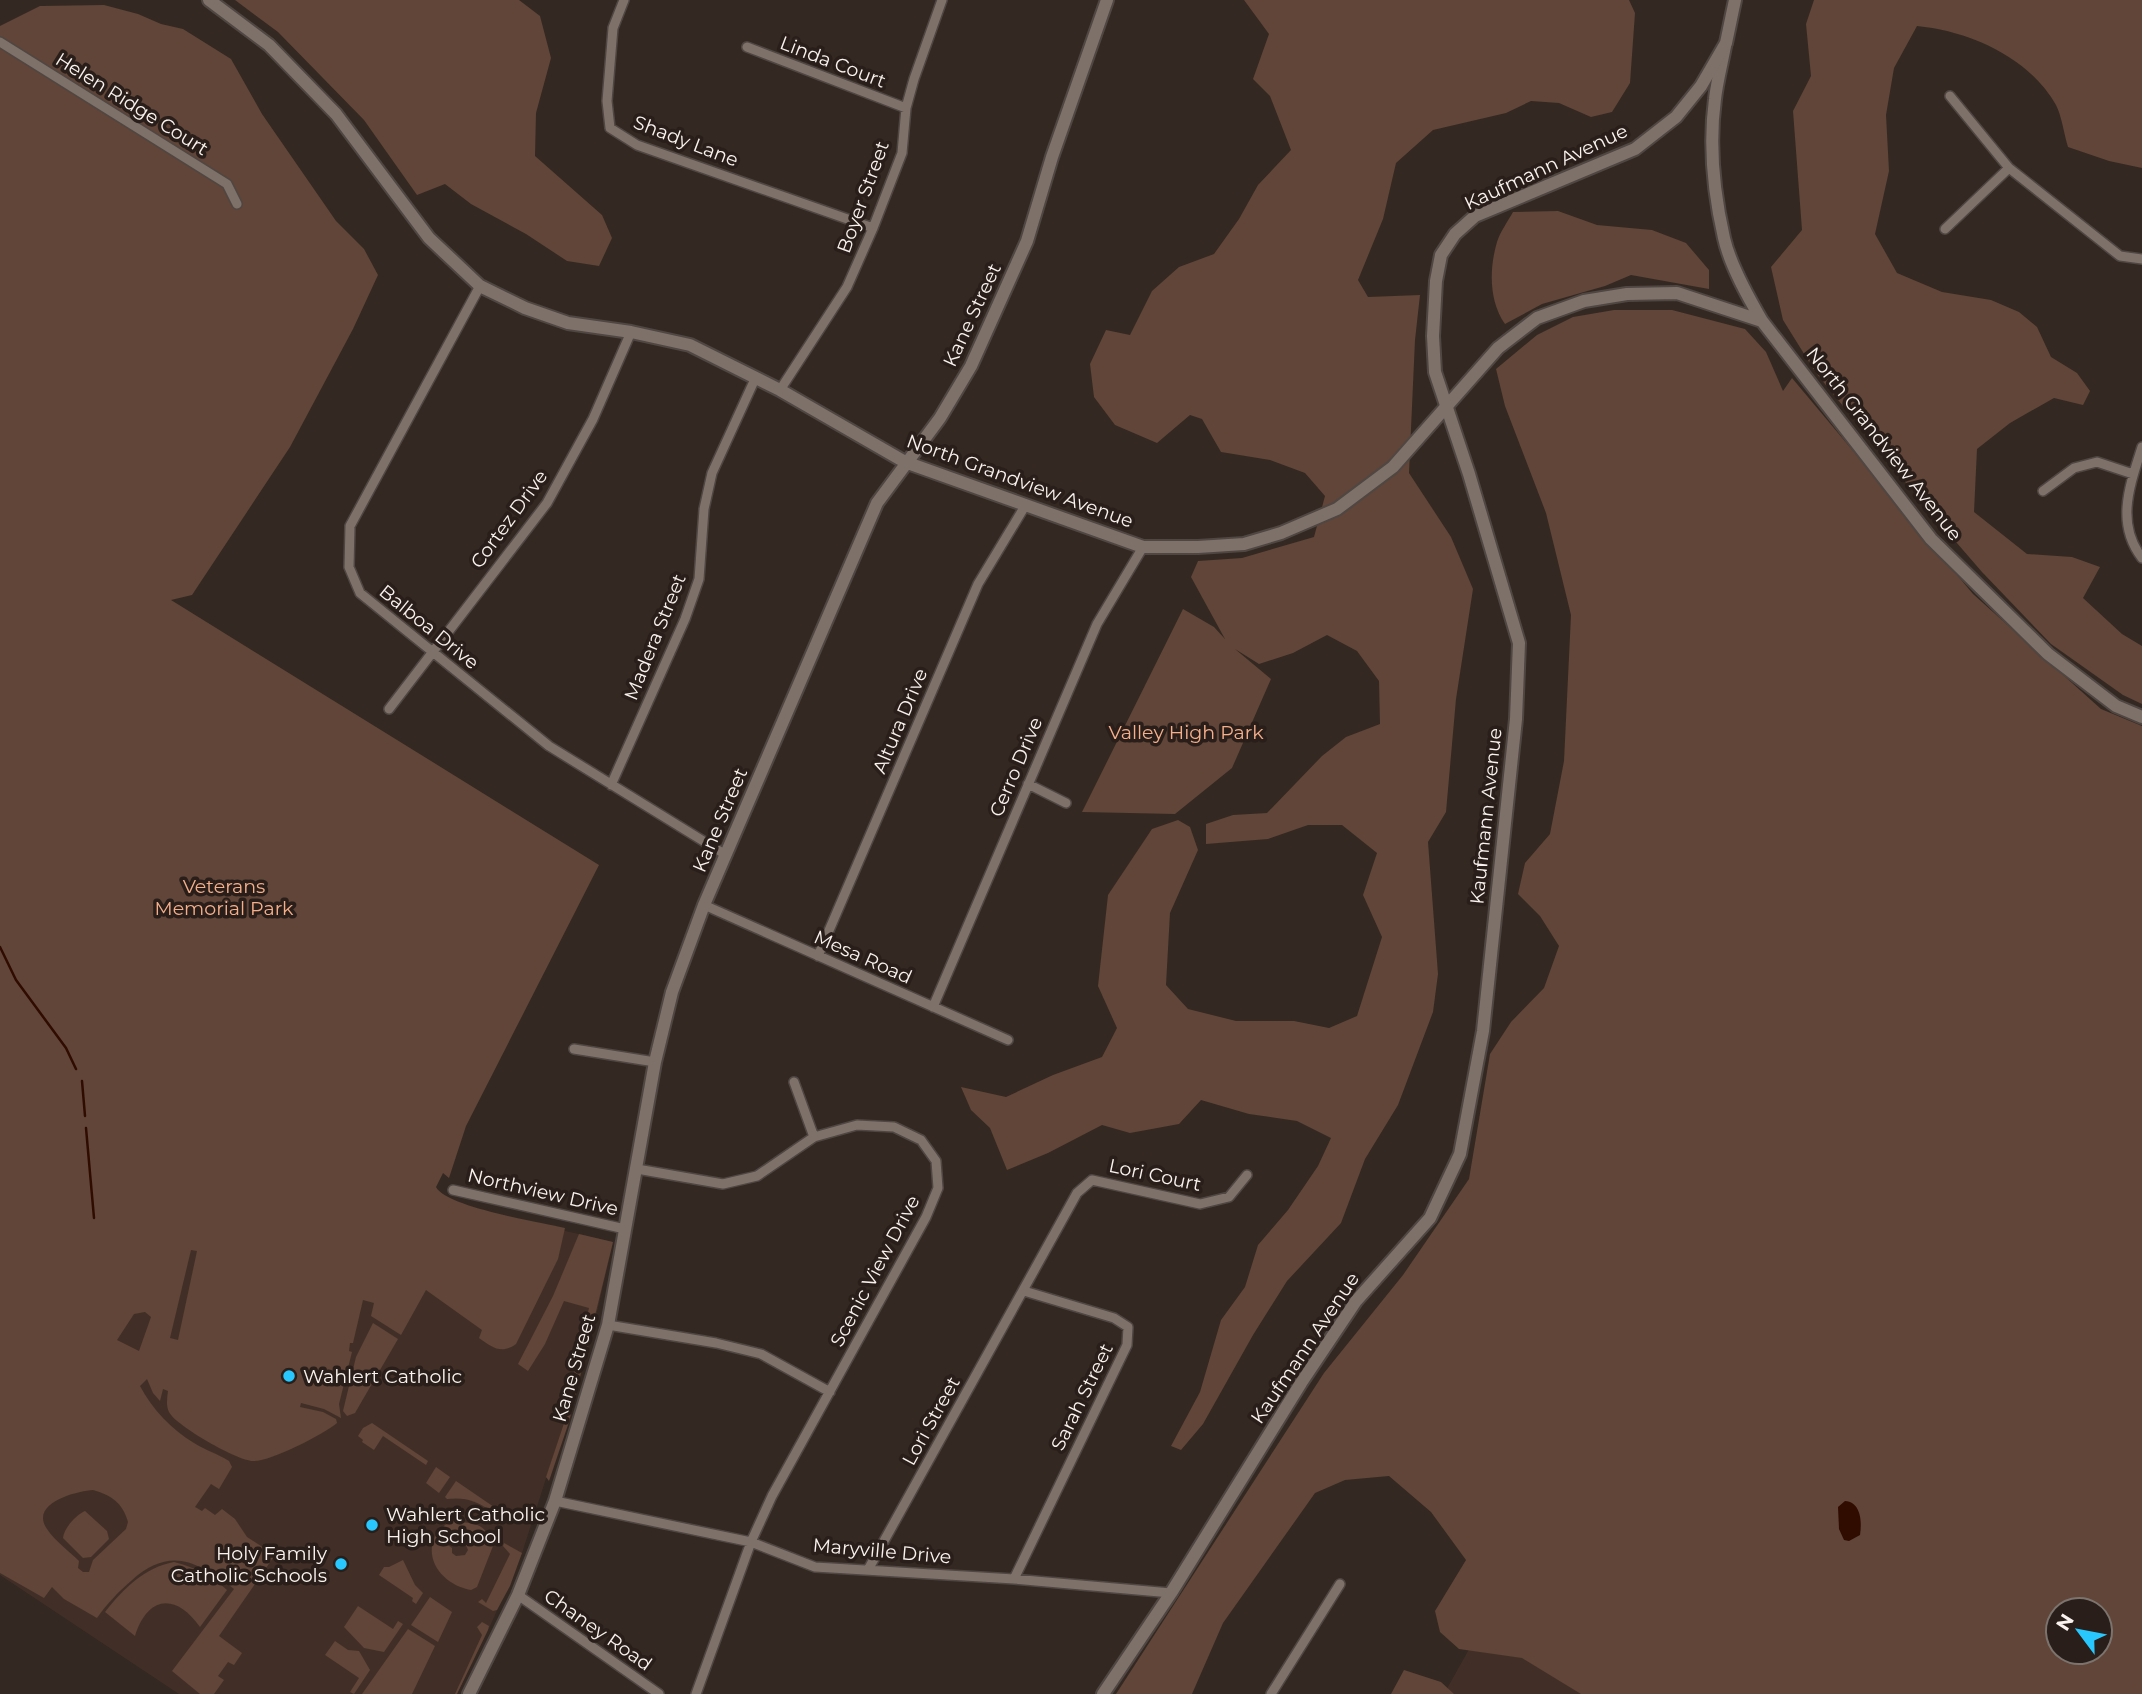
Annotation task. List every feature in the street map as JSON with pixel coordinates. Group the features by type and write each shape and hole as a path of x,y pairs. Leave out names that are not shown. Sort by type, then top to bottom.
{"street":[{"name":"North Grandview Avenue","path":"209,0 269,45 336,114 429,238 480,286 525,309 568,323 631,332 690,345 780,390 905,462 1143,547 1244,544 1280,533 1337,509 1393,467 1498,348 1537,318 1584,301 1627,294 1678,293 1762,321"},
{"name":"Shady Lane","path":"624,0 613,28 607,101 610,128 637,145 873,228"},
{"name":"Boyer Street","path":"780,390 847,287 873,228 902,153 906,108 942,0"},
{"name":"Kane Street","path":"469,1694 518,1595 555,1501 608,1325 655,1062 672,992 704,905 877,503 940,418 971,366 1013,273 1027,241 1052,157 1107,0"},
{"name":"Kaufmann Avenue","path":"1103,1694 1171,1593 1301,1383 1356,1301 1430,1218 1460,1154 1483,1031 1516,719 1519,643 1436,372 1433,336 1436,281 1441,254 1455,234 1475,216 1635,149 1676,117 1701,86 1726,43 1735,0"},
{"name":"Helen Ridge Court","path":"0,42 227,184 237,204"},
{"name":"North Grandview Avenue","path":"1726,43 1714,99 1712,148 1717,193 1724,240 1747,296 1762,321 1931,539 2048,654 2116,706 2142,718"},
{"name":"Linda Court","path":"747,47 906,108"},
{"path":"1950,96 2009,168 2120,256 2142,259"},
{"path":"1945,229 2009,168"},
{"name":"Balboa Drive","path":"480,286 350,526 349,566 360,593 549,746 726,855"},
{"name":"Cortez Drive","path":"388,709 547,503 593,419 631,332"},
{"name":"Madera Street","path":"611,785 685,619 699,579 704,509 712,473 755,379"},
{"path":"2142,447 2126,505 2128,532 2142,558"},
{"path":"2043,491 2074,468 2097,463 2133,474"},
{"name":"Altura Drive","path":"818,956 978,584 1025,506"},
{"name":"Cerro Drive","path":"933,1007 1097,624 1143,547"},
{"path":"1028,784 1066,803"},
{"name":"Mesa Road","path":"704,905 1008,1040"},
{"path":"574,1048 655,1062"},
{"path":"794,1082 814,1137"},
{"name":"Scenic View Drive","path":"636,1169 723,1184 757,1176 814,1137 857,1125 894,1127 921,1140 936,1161 938,1188 926,1217 772,1496 751,1542 696,1694"},
{"name":"Lori Court","path":"1024,1291 1077,1193 1092,1180 1200,1204 1229,1197 1247,1175"},
{"name":"Northview Drive","path":"453,1190 625,1229"},
{"name":"Lori Street","path":"869,1569 1024,1291"},
{"name":"Sarah Street","path":"1014,1579 1127,1345 1128,1336 1128,1327 1114,1318 1024,1291"},
{"path":"608,1325 716,1343 761,1354 830,1392"},
{"name":"Maryville Drive","path":"555,1501 751,1542 815,1567 1014,1579 1171,1593"},
{"path":"1271,1694 1340,1584"},
{"name":"Chaney Road","path":"518,1595 659,1694"}],"shaded area":[{"name":"Wahlert Catholic","path":"225,1121 448,1204 613,1242 590,1342 522,1553 457,1694 179,1694 0,1575 0,1334"},
{"path":"1845,1501 1854,1505 1860,1519 1860,1535 1849,1541 1844,1540 1839,1529 1838,1507"},
{"path":"1491,1610 1597,1694 1444,1694"}],"green space":[{"path":"235,0 519,0 540,16 551,58 536,113 535,156 602,215 612,238 599,266 567,261 526,234 471,204 445,184 417,195 364,120 278,32"},
{"name":"Valley High Park","path":"1244,0 1629,0 1635,13 1630,83 1612,112 1591,117 1559,103 1531,101 1506,113 1433,130 1396,163 1383,219 1358,280 1368,297 1420,295 1415,340 1409,473 1451,537 1473,589 1456,699 1446,812 1428,842 1438,974 1433,1012 1398,1105 1365,1159 1341,1223 1287,1281 1203,1424 1181,1450 1171,1446 1200,1392 1221,1320 1245,1287 1258,1245 1288,1210 1318,1166 1331,1138 1297,1121 1249,1114 1201,1100 1179,1124 1130,1133 1102,1125 1048,1153 1007,1170 990,1128 971,1110 961,1087 1006,1097 1053,1075 1102,1057 1117,1028 1098,986 1108,895 1152,829 1178,820 1190,827 1198,850 1170,913 1166,985 1188,1009 1236,1021 1294,1021 1329,1028 1357,1016 1382,937 1363,895 1377,853 1342,825 1308,825 1268,839 1206,844 1206,824 1233,815 1267,813 1322,756 1346,737 1380,724 1379,681 1357,651 1327,635 1293,653 1259,664 1235,649 1271,679 1232,768 1175,814 1082,812 1183,609 1214,627 1225,639 1191,577 1198,561 1242,558 1314,537 1325,496 1305,473 1270,460 1221,452 1202,419 1190,415 1157,443 1115,425 1094,397 1090,364 1106,330 1130,335 1152,291 1179,267 1214,254 1239,219 1258,185 1291,150 1270,96 1253,79 1269,34"},
{"path":"1814,0 2142,0 2142,168 2109,161 2068,147 2056,105 2030,73 2014,60 1977,41 1917,26 1894,68 1886,115 1889,171 1875,234 1897,273 1942,292 1991,300 2019,312 2037,327 2051,357 2077,373 2090,391 2083,405 2054,398 2010,423 1977,449 1974,512 2027,554 2072,557 2100,567 2083,598 2122,634 2142,646 2142,704 2123,695 2051,644 1982,572 1816,373 1783,320 1771,267 1802,230 1793,111 1811,76 1806,24"},
{"name":"Veterans Memorial Park","path":"104,5 138,14 161,24 183,29 231,59 262,114 336,221 364,249 378,275 353,329 290,447 192,595 171,600 599,865 466,1126 449,1178 443,1173 436,1187 443,1194 474,1207 565,1228 558,1259 516,1344 501,1349 488,1344 479,1338 482,1330 426,1290 401,1335 371,1316 374,1303 363,1300 353,1343 350,1343 349,1351 352,1352 339,1404 341,1418 324,1409 301,1403 300,1407 323,1412 336,1419 337,1423 296,1447 253,1461 222,1449 183,1426 169,1412 168,1391 163,1389 160,1401 147,1379 140,1386 150,1403 170,1425 194,1443 229,1461 232,1467 219,1489 211,1484 195,1507 202,1511 205,1508 215,1515 222,1509 235,1519 247,1537 275,1555 219,1636 242,1653 234,1665 228,1662 218,1676 224,1680 214,1694 200,1694 172,1671 234,1589 207,1571 183,1561 158,1564 145,1570 126,1585 97,1618 64,1599 52,1587 44,1598 0,1573 0,26 40,6","holes":["191,1250 197,1251 178,1340 170,1338","145,1312 151,1317 139,1351 117,1340 134,1314","93,1490 111,1497 123,1510 128,1522 126,1529 93,1560 89,1572 78,1568 79,1561 50,1533 43,1520 49,1505"]},
{"path":"1558,211 1597,225 1652,230 1686,243 1709,270 1709,289 1631,275 1605,286 1542,304 1505,324 1496,305 1492,284 1493,263 1500,234 1513,212"},
{"path":"1614,310 1672,310 1745,329 1766,352 1783,391 1792,378 1973,594 2101,709 2142,726 2142,1694 1581,1694 1522,1658 1459,1649 1440,1632 1435,1611 1466,1560 1431,1512 1389,1476 1345,1480 1315,1493 1223,1623 1192,1694 1116,1694 1324,1373 1403,1275 1469,1179 1490,1054 1511,1022 1544,988 1559,946 1540,916 1518,894 1525,863 1550,834 1564,761 1571,615 1546,513 1505,406 1496,369 1537,335 1573,317"},
{"path":"579,1234 613,1242 569,1422 549,1481 546,1477 568,1411 564,1402 572,1382 589,1308 564,1301 545,1344 528,1371 518,1364 553,1296"},
{"path":"373,1323 398,1339 355,1413 347,1416 343,1411 356,1357"},
{"path":"372,1423 428,1461 426,1465 383,1436 374,1450 362,1442 358,1436 363,1428"},
{"path":"436,1467 450,1477 439,1493 426,1483"},
{"path":"456,1481 513,1520 513,1523 475,1502 458,1498 447,1499 445,1497"},
{"path":"85,1511 107,1531 109,1539 91,1557 83,1558 63,1538 71,1522"},
{"path":"453,1521 483,1528 493,1546 477,1587 471,1590 445,1578 432,1555 435,1536 452,1548 452,1553 456,1556 465,1555 468,1550 465,1543 459,1540 455,1543 438,1532"},
{"path":"504,1543 522,1553 510,1586 497,1610 493,1611 478,1602 482,1599 486,1603 510,1554 503,1546"},
{"path":"403,1560 415,1585 423,1593 416,1604 412,1601 413,1598 379,1575 384,1567"},
{"path":"174,1562 202,1573 227,1590 200,1627 182,1608 163,1603 147,1613 135,1636 105,1612 135,1580"},
{"path":"430,1597 452,1612 438,1642 411,1625"},
{"path":"358,1606 393,1629 398,1621 403,1624 384,1652 364,1648 344,1627"},
{"path":"482,1622 489,1626 488,1630 455,1694 482,1635 477,1627"},
{"path":"408,1629 435,1646 412,1694 362,1694"},
{"path":"335,1641 348,1650 359,1651 370,1670 354,1694 350,1692 359,1678 325,1655"},
{"path":"1404,1670 1441,1682 1454,1694 1391,1694"}],"waterway":[{"path":"0,947 16,980 66,1048 76,1069"},
{"path":"82,1081 85,1116"},
{"path":"86,1128 94,1218"}],"place":[{"name":"Wahlert Catholic","path":"289,1376"},
{"name":"Wahlert Catholic High School","path":"372,1525"},
{"name":"Holy Family Catholic Schools","path":"341,1564"}]}
